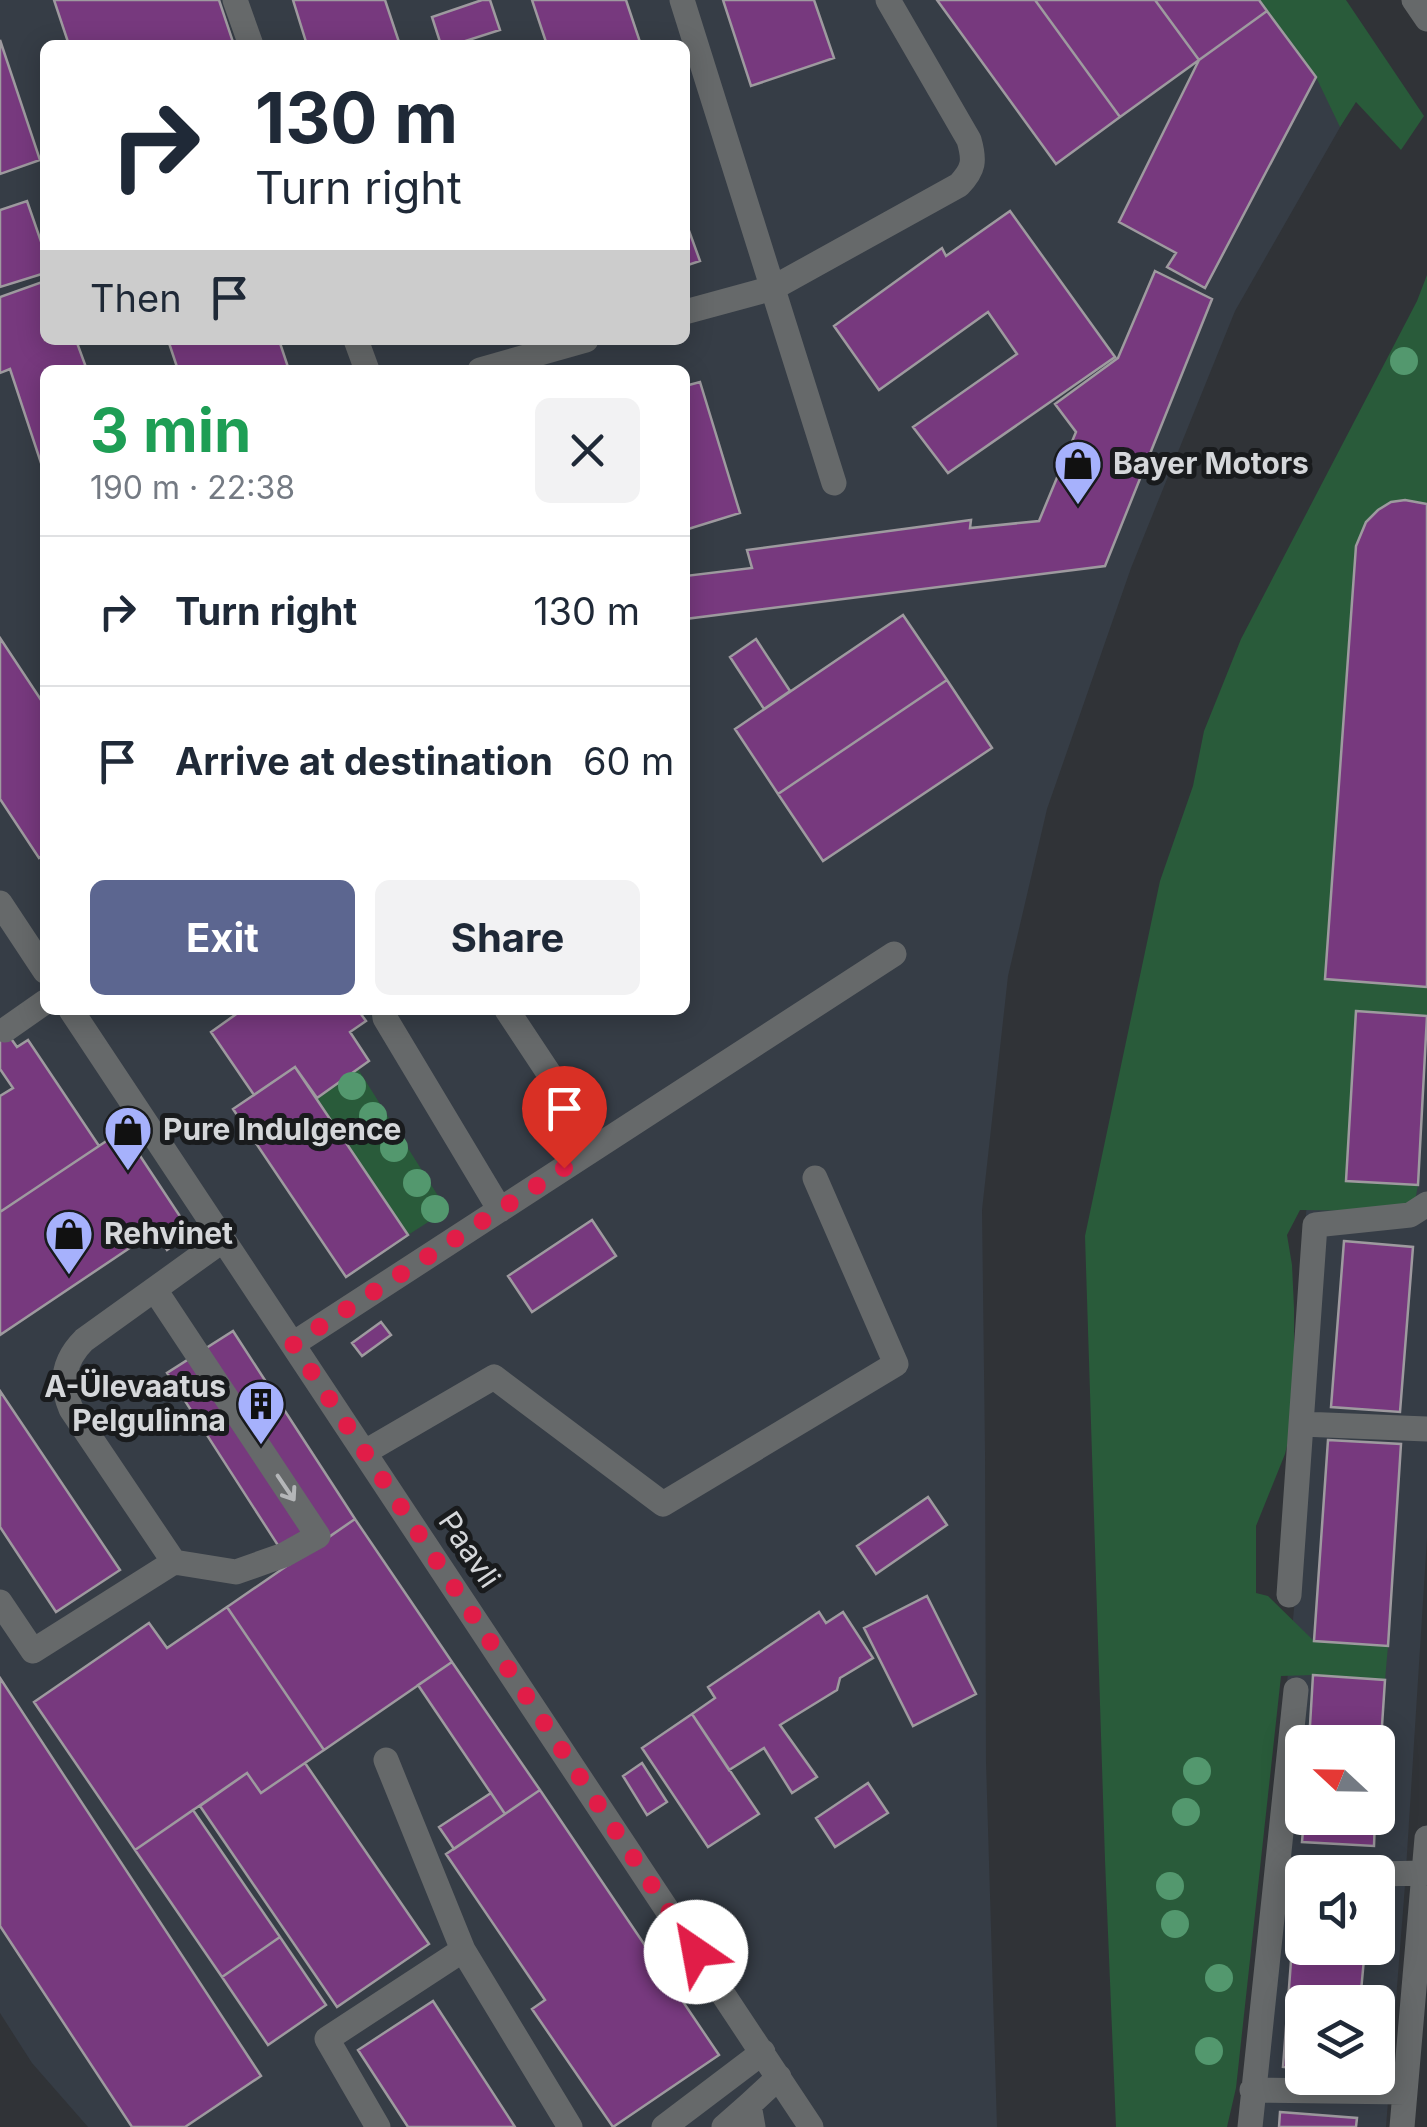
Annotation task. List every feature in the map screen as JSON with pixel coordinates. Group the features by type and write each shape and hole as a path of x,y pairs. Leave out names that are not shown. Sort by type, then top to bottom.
{"street":[{"path":"236,0 250,40"},
{"path":"682,0 834,484"},
{"path":"690,311 772,288 958,185 971,172 974,159 970,140 888,0"},
{"path":"1414,0 1427,18"},
{"path":"498,365 568,345"},
{"path":"0,903 40,963"},
{"path":"293,1344 894,954"},
{"path":"5,1030 40,1006"},
{"name":"Paavli","path":"73,1015 812,2127"},
{"path":"385,1015 500,1210"},
{"path":"510,1015 597,1146"},
{"path":"365,1452 494,1377 663,1504 896,1364 814,1178"},
{"path":"1289,1595 1315,1226 1410,1214 1427,1204"},
{"path":"174,1562 72,1410 64,1372 84,1340 223,1240"},
{"path":"0,1602 34,1651 174,1562 236,1572 284,1555 318,1536 155,1290"},
{"path":"1300,1424 1427,1428"},
{"path":"1291,1855 1296,1690"},
{"path":"386,1760 463,1950 570,2127"},
{"path":"1402,2127 1427,1838"},
{"path":"1395,1874 1423,1873"},
{"path":"1250,2127 1252,2090 1285,1903"},
{"path":"378,2127 327,2039 463,1950"},
{"path":"664,2127 763,2052"},
{"path":"724,2127 751,2116 779,2077"},
{"path":"1252,2090 1405,2092"}],"shaded area":[{"path":"0,0 1284,0 1355,101 1235,311 1131,568 1047,809 1008,976 982,1210 986,1762 997,2127 88,2127 32,2063 0,2013"},
{"path":"1351,494 1427,498 1427,1538 1395,2012 1395,1985 1285,1985 1285,2095 1389,2095 1386,2127 1245,2127 1313,1408 1294,1407"}],"green space":[{"path":"1259,0 1346,0 1424,116 1401,150 1356,102 1340,127 1316,77"},
{"path":"1427,275 1427,504 1410,501 1378,509 1364,524 1356,546 1325,978 1427,987 1427,1016 1356,1012 1346,1180 1418,1185 1415,1201 1379,1211 1300,1210 1287,1235 1294,1308 1294,1417 1285,1454 1256,1526 1256,1593 1268,1596 1314,1641 1388,1646 1385,1680 1281,1676 1236,2088 1227,2127 1116,2127 1085,1236 1160,881 1193,786 1204,731 1241,639"},
{"path":"358,1069 447,1210 408,1235 317,1098"}],"building":[{"path":"54,0 219,0 232,40 67,40"},
{"path":"293,0 385,0 398,40 305,40"},
{"path":"490,0 500,30 469,40 439,40 432,17"},
{"path":"532,0 626,0 639,40 545,40"},
{"path":"723,0 814,0 834,58 751,86"},
{"path":"937,0 1035,0 1120,117 1056,164"},
{"path":"1035,0 1155,0 1199,60 1120,117"},
{"path":"1155,0 1259,0 1267,11 1199,60"},
{"path":"1267,11 1316,77 1205,288 1167,267 1176,253 1119,222 1199,60"},
{"path":"0,40 40,160 0,174"},
{"path":"27,201 40,239 40,275 0,287 0,210"},
{"path":"1010,211 1115,357 948,473 913,427 1017,354 988,312 879,390 834,326 942,248 946,256"},
{"path":"690,234 700,261 690,264"},
{"path":"1155,271 1212,299 1105,566 690,618 690,575 752,568 747,550 971,520 970,528 1039,521 1076,432 1055,404 1118,358"},
{"path":"40,283 40,345 78,345 85,365 40,365 40,460 10,369 0,373 0,297"},
{"path":"170,345 281,345 287,365 176,365"},
{"path":"700,382 740,513 690,528 690,385"},
{"path":"1405,500 1427,504 1427,987 1325,979 1356,546 1366,522 1378,510"},
{"path":"903,615 947,680 778,794 735,729"},
{"path":"0,638 40,698 40,857 0,799"},
{"path":"756,639 790,691 764,709 730,657"},
{"path":"947,680 992,748 823,861 778,794"},
{"path":"1356,1011 1427,1016 1418,1185 1346,1181"},
{"path":"235,1015 362,1015 366,1021 350,1032 369,1061 317,1098 295,1067 254,1095 211,1032"},
{"path":"0,1023 17,1047 28,1040 99,1146 0,1212 0,1096 13,1088 0,1069"},
{"path":"295,1067 408,1235 346,1277 233,1109"},
{"path":"123,1130 191,1233 167,1250 155,1231 0,1335 0,1212"},
{"path":"592,1220 616,1256 532,1312 508,1276"},
{"path":"1344,1241 1413,1247 1400,1412 1331,1407"},
{"path":"381,1322 391,1335 362,1356 352,1343"},
{"name":"A-Ülevaatus Pelgulinna","path":"233,1331 355,1519 290,1564 167,1373"},
{"path":"0,1391 120,1570 56,1612 0,1527"},
{"path":"1328,1440 1401,1444 1388,1646 1314,1641"},
{"path":"928,1497 947,1525 876,1574 857,1546"},
{"path":"355,1519 452,1662 324,1750 227,1607"},
{"path":"927,1596 976,1694 913,1726 864,1628"},
{"path":"227,1607 324,1750 261,1793 247,1773 135,1850 34,1702 149,1623 167,1648"},
{"path":"819,1612 826,1623 843,1612 873,1658 840,1678 837,1690 780,1725 817,1777 792,1793 764,1748 729,1770 692,1714 715,1698 708,1687"},
{"path":"452,1662 540,1790 505,1814 418,1685"},
{"path":"1313,1675 1385,1680 1382,1725 1310,1725"},
{"path":"0,1678 261,2076 185,2127 132,2127 0,1926"},
{"path":"692,1714 759,1814 708,1847 642,1748"},
{"path":"305,1763 429,1944 337,2007 200,1806 247,1773 261,1793"},
{"path":"642,1763 667,1802 647,1815 623,1776"},
{"path":"868,1783 888,1813 835,1847 816,1818"},
{"path":"540,1790 719,2055 613,2127 532,2009 545,2000 446,1854"},
{"path":"491,1793 505,1814 454,1849 439,1827"},
{"path":"193,1810 280,1937 222,1977 135,1850"},
{"path":"1303,1835 1374,1835 1374,1846 1302,1842"},
{"path":"280,1937 326,2005 268,2045 222,1977"},
{"path":"1291,1965 1363,1965 1362,1985 1289,1985"},
{"path":"433,2001 515,2127 408,2127 358,2050"},
{"path":"1280,2112 1357,2118 1356,2127 1279,2127"}],"place":[{"name":"Bayer Motors","path":"1078,506"},
{"name":"Pure Indulgence","path":"128,1172"},
{"name":"Rehvinet","path":"69,1276"},
{"name":"A-Ülevaatus Pelgulinna","path":"261,1446"}],"route":[{"path":"564,1168 293,1344 696,1952"}]}
